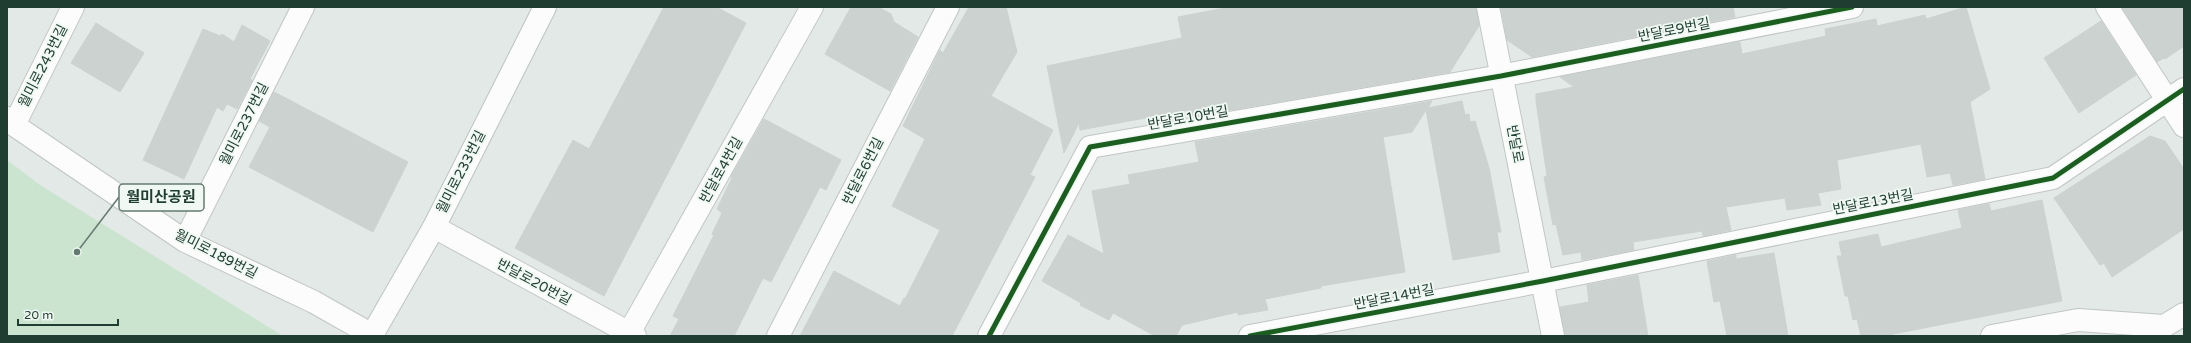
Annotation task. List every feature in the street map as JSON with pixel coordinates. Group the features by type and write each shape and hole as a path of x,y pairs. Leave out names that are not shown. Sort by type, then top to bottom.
{"street":[{"name":"월미로243번길","path":"10,121 73,7"},
{"name":"월미로237번길","path":"185,241 303,7"},
{"name":"월미로233번길","path":"373,335 434,227 545,7"},
{"name":"반달로4번길","path":"632,334 812,7"},
{"name":"반달로","path":"1488,7 1543,281"},
{"name":"반달로9번길","path":"1501,76 1852,7"},
{"path":"2107,7 2176,95 2184,126"},
{"name":"반달로6번길","path":"778,336 943,9"},
{"name":"반달로10번길","path":"989,336 1090,147 1501,76"},
{"name":"반달로13번길","path":"1543,281 2054,178 2176,95"},
{"name":"월미로189번길","path":"10,121 185,241 314,302 373,335"},
{"name":"반달로20번길","path":"434,227 632,334"},
{"path":"1543,281 1553,336"},
{"name":"반달로14번길","path":"1250,336 1543,281"},
{"path":"1992,336 2078,320 2156,331 2184,314"}],"green space":[{"path":"7,160 40,185 283,336 7,336"}],"building":[{"path":"664,7 716,7 746,23 604,296 515,248 573,140 589,149"},
{"path":"851,7 880,8 891,14 894,22 918,37 890,91 825,54"},
{"path":"969,7 1006,7 1017,52 991,96 1053,130 1030,175 1035,177 952,336 800,336 834,271 900,306 904,298 905,299 940,230 892,206 925,139 903,126 940,50 943,53"},
{"path":"1230,7 1476,7 1479,26 1450,72 1190,117 1189,110 1080,130 1079,123 1064,153 1047,66 1182,38 1178,17"},
{"path":"1501,7 1733,7 1735,17 1532,57 1507,40"},
{"path":"1966,7 1990,89 1970,102 1985,179 1953,185 1950,173 1927,177 1921,144 1837,160 1841,189 1818,193 1821,205 1787,210 1785,198 1726,207 1731,230 1703,236 1702,231 1633,242 1634,250 1582,260 1581,252 1563,255 1556,224 1553,225 1544,177 1547,176 1536,101 1536,94 1574,87 1560,77 1740,42 1742,54 1826,36 1825,29 1876,19 1877,26 1925,15 1926,19"},
{"path":"2122,7 2184,7 2184,46 2165,59 2164,58 2157,62"},
{"path":"2101,21 2136,75 2079,113 2044,58"},
{"path":"96,23 144,53 120,92 71,63"},
{"path":"242,25 270,41 250,79 252,80 237,109 227,104 223,111 217,107 184,179 143,160 203,29 220,36 222,34 234,42"},
{"path":"274,92 408,162 373,232 249,167 270,127 259,121"},
{"path":"1432,101 1428,108 1462,101 1465,115 1469,114 1470,122 1475,121 1489,168 1501,232 1497,232 1500,252 1453,260 1426,110 1412,132 1383,137 1405,272 1321,286 1321,288 1265,299 1268,310 1238,315 1238,312 1182,325 1176,336 1155,336 1113,313 1109,320 1080,305 1081,303 1042,281 1068,235 1104,254 1092,191 1130,184 1128,175 1199,162 1195,142"},
{"path":"764,119 841,160 826,190 820,187 771,282 763,278 734,336 670,336 679,319 673,316 714,235 712,234 722,213 717,209 732,178 731,177"},
{"path":"2150,136 2165,141 2184,169 2184,229 2112,277 2104,263 2100,265 2054,198"},
{"path":"2042,200 2062,301 1883,336 1861,336 1857,319 1853,320 1848,296 1845,296 1837,256 1842,256 1839,242 1878,234 1881,247 1962,228 1958,210 1989,204 1991,211"},
{"path":"1774,253 1788,336 1727,336 1720,301 1714,302 1707,261 1736,255 1736,259"},
{"path":"1638,275 1648,336 1565,336 1560,307 1589,302 1587,285"}],"cycle path":[{"path":"989,336 1090,147 1501,76 1852,7"},
{"path":"1250,336 1543,281 2053,178 2184,89"}],"place":[{"name":"월미산공원","path":"77,252"}]}
